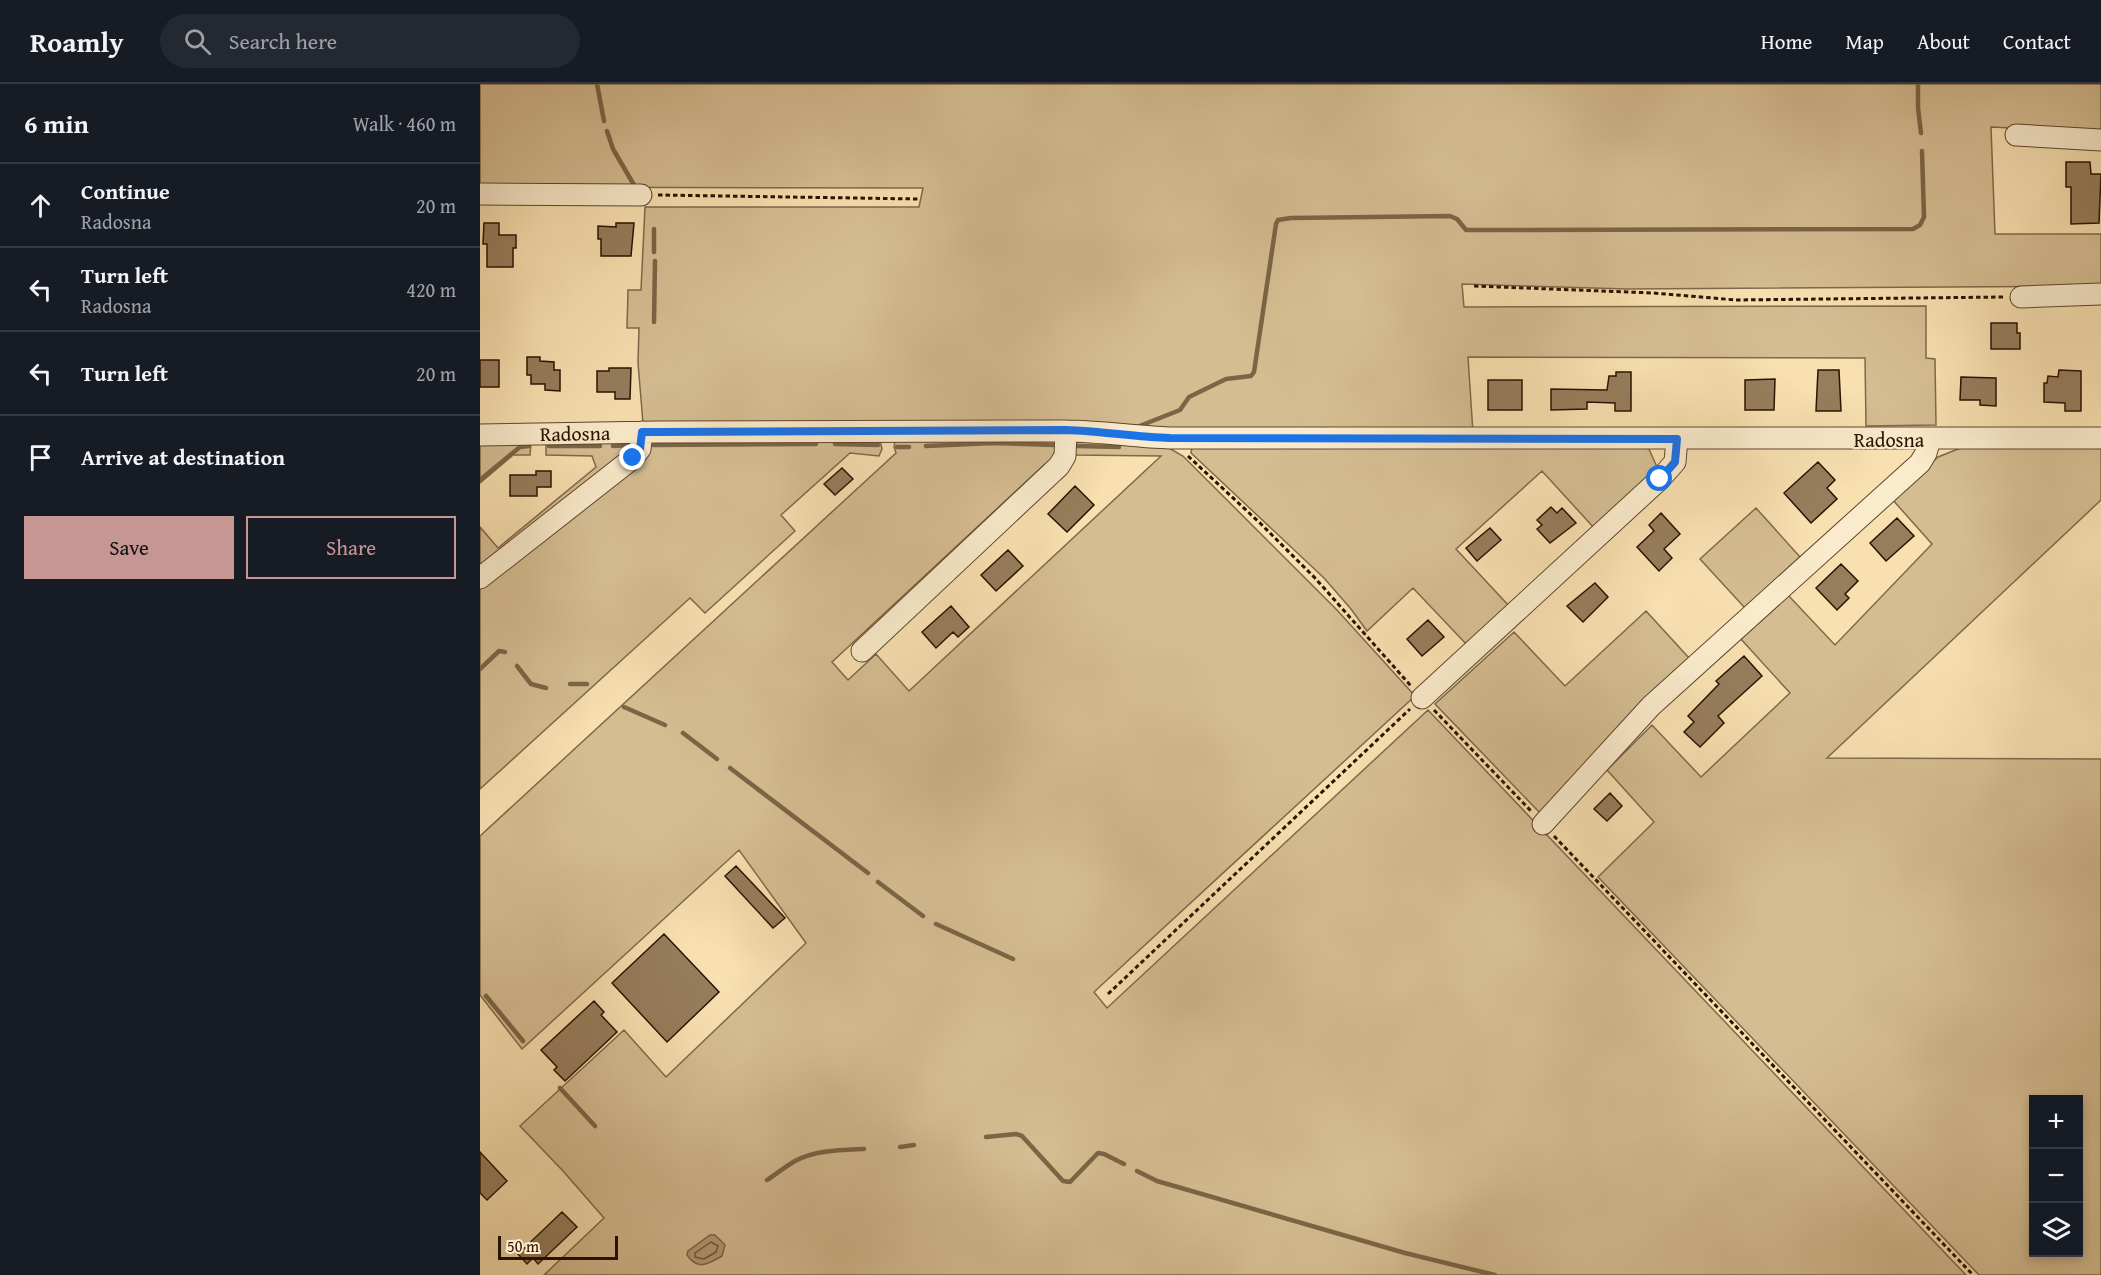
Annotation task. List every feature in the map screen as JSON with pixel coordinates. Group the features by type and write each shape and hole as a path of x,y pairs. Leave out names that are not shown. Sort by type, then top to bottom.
{"street":[{"path":"2016,135 2101,140"},
{"path":"480,194 641,195"},
{"path":"2021,297 2101,294"},
{"path":"862,651 1054,472 1065,456 1066,430"},
{"name":"Radosna","path":"480,435 1066,430 1170,438 2101,438"},
{"path":"480,578 633,458 640,449 642,432"},
{"path":"1422,698 1660,479 1675,462 1677,439"},
{"path":"1543,824 1651,706 1920,463 1930,439"}],"path":[{"path":"641,195 919,199"},
{"path":"1474,286 1653,293 1736,300 2021,297"},
{"path":"1170,438 1315,578 1394,669 1973,1275"},
{"path":"1108,994 1422,698"}],"shaded area":[{"path":"480,84 2101,84 2101,132 1991,127 1995,234 2101,234 2101,286 1627,289 1462,284 1464,307 1926,306 1926,358 1935,359 1936,425 1866,426 1865,358 1468,357 1473,433 643,423 638,363 639,328 627,328 628,290 641,290 645,207 919,207 923,188 480,187"},
{"path":"1057,436 1059,456 1045,464 832,662 848,680 876,654 909,691 1161,456 1073,455 1074,442 1080,436 1169,448 1183,456 1337,610 1415,696 1094,992 1107,1008 1428,710 1966,1275 544,1275 604,1218 520,1126 624,1030 666,1077 806,943 739,850 522,1049 480,995 480,836 896,453 895,441"},
{"path":"632,438 637,444 480,574 480,527 498,548 596,467 592,456 546,455 546,439"},
{"path":"880,440 882,449 879,456 850,453 781,515 795,531 705,613 690,598 480,789 480,587 647,442"},
{"path":"480,442 531,442 530,455 513,455 480,483"},
{"path":"2101,444 2101,500 1827,758 2101,759 2101,1275 1979,1275 1598,877 1654,822 1607,770 1652,725 1701,777 1790,693 1740,638 1788,595 1835,645 1932,544 1892,499 1938,457 1968,445"},
{"path":"1192,446 1639,446 1649,449 1657,467 1595,529 1542,471 1456,549 1510,607 1468,646 1413,588 1367,631 1324,578 1191,453"},
{"path":"1756,508 1800,557 1745,608 1700,559"},
{"path":"1646,611 1690,659 1540,813 1435,704 1514,632 1565,686"}],"water":[{"path":"710,1235 715,1235 725,1245 722,1256 703,1265 695,1263 687,1255 688,1251"}],"building":[{"path":"2066,162 2090,162 2091,174 2101,174 2099,223 2071,224 2071,187 2066,187"},
{"path":"484,223 499,223 499,235 516,235 513,267 487,267 487,244 483,244"},
{"path":"616,223 634,223 631,256 601,256 598,226 616,227"},
{"path":"1991,323 2017,323 2017,333 2020,333 2020,349 1991,349"},
{"path":"527,357 540,357 540,361 554,362 554,370 560,370 560,391 545,390 545,384 531,384 531,375 527,375"},
{"path":"480,360 499,360 499,387 480,387"},
{"path":"609,368 631,368 630,399 615,399 615,392 597,392 597,371 609,371"},
{"path":"1818,370 1839,370 1841,411 1816,411"},
{"path":"2059,370 2081,371 2081,411 2065,411 2065,403 2044,402 2044,383 2047,383 2048,376 2058,377"},
{"path":"1616,372 1631,372 1631,411 1615,411 1615,403 1587,402 1587,409 1551,410 1551,389 1607,390 1609,376 1616,376"},
{"path":"1961,377 1996,378 1996,406 1980,405 1980,400 1960,400"},
{"path":"1775,379 1774,410 1745,410 1745,380"},
{"path":"1488,380 1522,380 1522,410 1488,410"},
{"path":"1818,462 1835,480 1827,488 1837,499 1811,523 1784,493"},
{"path":"842,468 853,479 835,495 824,484"},
{"path":"536,471 551,471 551,487 537,487 537,496 510,496 510,475 536,475"},
{"path":"1075,486 1094,505 1067,532 1048,514"},
{"path":"1551,507 1557,513 1562,508 1576,523 1550,543 1537,529 1542,525 1537,520"},
{"path":"1661,513 1680,534 1664,549 1672,558 1659,571 1637,547 1654,531 1649,525"},
{"path":"1897,518 1914,536 1886,561 1870,543"},
{"path":"1490,528 1501,540 1477,561 1466,548"},
{"path":"1008,550 1023,566 996,591 981,575"},
{"path":"1841,564 1858,581 1845,594 1849,598 1837,610 1816,588"},
{"path":"1595,583 1608,597 1583,622 1567,606"},
{"path":"951,606 969,627 958,637 953,632 936,648 922,632"},
{"path":"1428,620 1444,637 1422,656 1407,639"},
{"path":"1744,656 1762,676 1718,716 1724,723 1700,747 1684,732 1694,722 1688,716 1719,684 1716,681"},
{"path":"1610,793 1622,806 1607,821 1594,809"},
{"path":"736,866 785,918 773,928 725,876"},
{"path":"664,934 719,992 667,1042 612,983"},
{"path":"594,1001 604,1012 601,1015 617,1032 565,1081 554,1070 557,1067 541,1050"},
{"path":"480,1152 507,1181 487,1200 480,1193"},
{"path":"562,1212 577,1227 538,1264 533,1258 527,1264 518,1254"}],"waterway":[{"path":"597,84 604,121"},
{"path":"1918,84 1921,133"},
{"path":"607,131 613,149 634,185"},
{"path":"1137,427 1180,410 1189,397 1226,379 1251,376 1254,372 1278,220 1450,216 1457,219 1466,230 1913,229 1920,225 1924,217 1922,151"},
{"path":"654,229 654,252"},
{"path":"654,322 655,261"},
{"path":"653,441 653,445 816,444"},
{"path":"926,446 994,443 1055,445"},
{"path":"835,444 878,445"},
{"path":"613,446 629,445"},
{"path":"480,480 520,447 529,446"},
{"path":"549,446 600,446"},
{"path":"1077,446 1119,447"},
{"path":"897,447 909,447"},
{"path":"480,669 499,651 505,652"},
{"path":"517,666 531,684 546,688"},
{"path":"570,684 587,684"},
{"path":"624,707 665,725"},
{"path":"683,733 717,759"},
{"path":"730,768 868,873"},
{"path":"878,882 923,916"},
{"path":"936,924 1013,959"},
{"path":"486,996 523,1041"},
{"path":"560,1088 595,1126"},
{"path":"986,1137 1016,1134 1022,1136 1063,1181 1070,1182 1098,1153 1124,1164"},
{"path":"900,1147 914,1145"},
{"path":"767,1180 803,1157 828,1151 864,1149"},
{"path":"1137,1171 1157,1181 1405,1253 1495,1275"}],"route":[{"path":"633,458 639,452 642,432 1066,430 1170,438 1677,439 1675,462 1660,479"}]}
